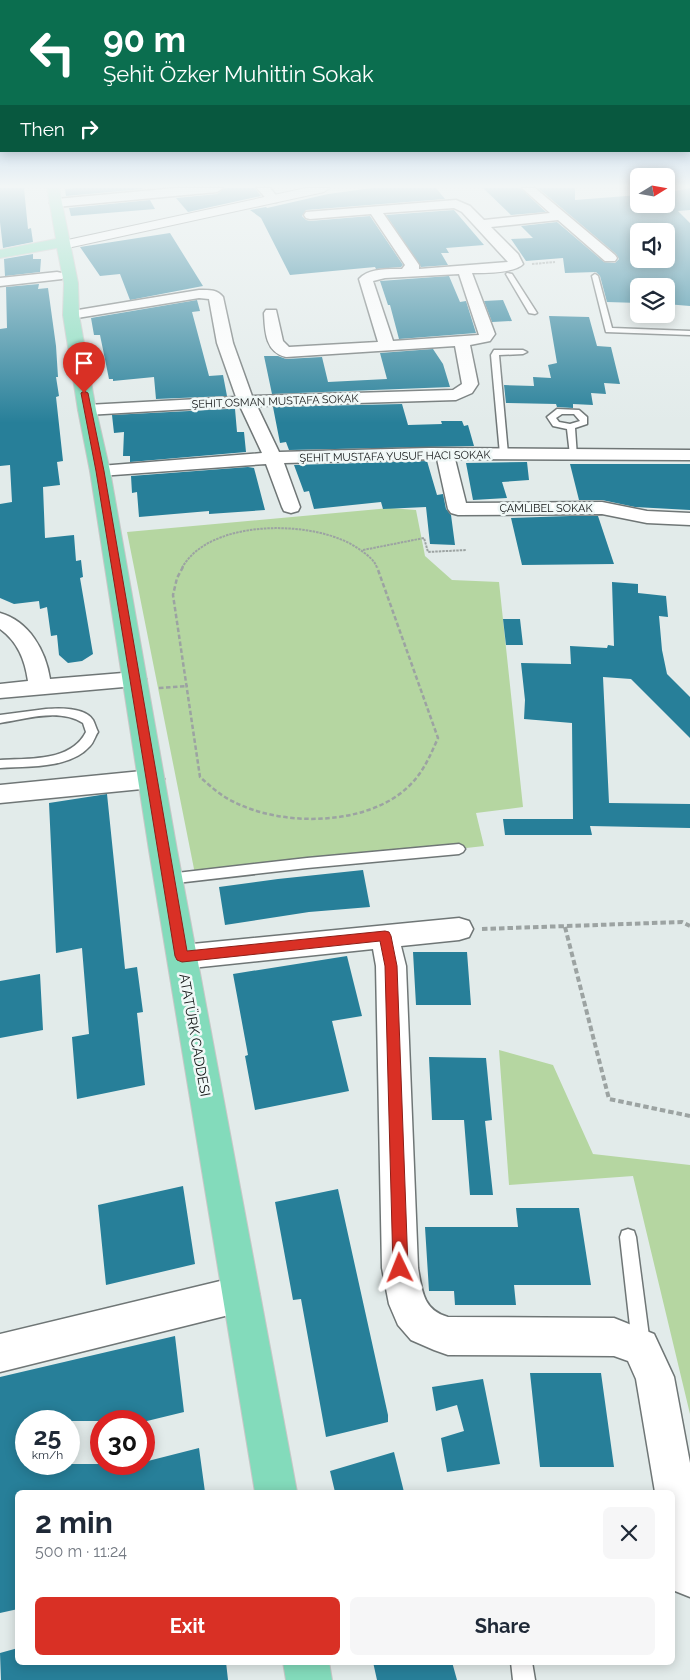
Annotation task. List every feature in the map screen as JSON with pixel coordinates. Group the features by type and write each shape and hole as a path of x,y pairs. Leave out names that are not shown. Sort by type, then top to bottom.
{"main road":[{"name":"ATATÜRK CADDESI","path":"57,266 57,276 71,313"},
{"name":"ATATÜRK CADDESI","path":"65,266 71,282 71,313 87,410 100,471 168,879 276,1490"},
{"path":"306,1665 309,1680"}],"street":[{"path":"406,272 412,269 412,266"},
{"path":"387,346 366,280 373,276 406,272 513,269"},
{"path":"271,313 276,343 279,348 286,352 462,342 483,339 487,334 464,270"},
{"path":"0,282 57,276"},
{"path":"71,313 199,294 211,294 216,297 225,343 246,401 272,458 291,507"},
{"name":"ŞEHIT OSMAN MUSTAFA SOKAK","path":"87,410 246,401 436,396 462,393 470,384 462,342"},
{"path":"445,454 458,509 602,508 647,517 690,519"},
{"path":"100,471 272,458 445,454 690,455"},
{"path":"0,620 19,633 31,649 38,667 40,687"},
{"path":"0,691 40,687 136,685"},
{"path":"0,794 152,778"},
{"path":"182,956 459,929"},
{"path":"385,936 391,966 400,1268 406,1302 412,1316 419,1325 433,1332 448,1336 614,1337 641,1347 656,1377 690,1576"},
{"path":"0,1353 241,1294"}],"lane":[{"path":"513,269 533,313"},
{"path":"595,276 608,330 690,333"},
{"path":"504,454 495,354 497,352 523,352"},
{"path":"571,427 574,454"},
{"path":"0,719 58,712 73,713 88,721 92,732 85,746 67,756 0,764"},
{"path":"168,879 307,863 459,849"},
{"path":"628,1237 641,1347"},
{"path":"522,1665 524,1680"}],"path":[{"path":"513,269 529,266"},
{"path":"271,527 298,528 329,534 362,550 376,564 438,738 434,754 426,768 404,791 369,810 334,818 294,819 263,814 237,804 216,792 200,777 188,686 173,595 174,582 179,570 189,558 202,548 226,536 245,531 271,527"},
{"path":"362,550 424,538 428,552 466,550"},
{"path":"136,685 188,686"},
{"path":"459,929 682,922 690,926"},
{"path":"565,927 609,1099 690,1116"}],"green space":[{"path":"390,508 416,510 425,556 452,580 499,582 523,807 476,813 484,846 196,879 127,532"},
{"path":"499,1050 553,1065 593,1154 690,1165 690,1414 633,1176 509,1185"}],"building":[{"path":"4,266 40,266 40,272 5,276"},
{"path":"93,266 191,266 203,286 130,300 120,274 100,276"},
{"path":"286,266 402,266 376,269 375,267 290,275"},
{"path":"564,266 675,268 675,266 690,266 690,306 675,305 675,278 630,278 630,303 607,302 600,276 596,272 565,273"},
{"path":"449,276 460,302 466,301 476,333 399,339 390,305 388,305 380,281"},
{"path":"39,284 38,289 48,288 56,346 58,377 56,377 59,396 56,397 63,461 57,462 60,485 43,487 45,538 74,535 76,561 81,560 83,577 80,578 93,654 82,661 68,663 59,655 57,635 51,636 47,607 40,609 39,601 14,604 0,598 0,504 12,502 10,465 0,466 0,329 7,328 6,287"},
{"path":"197,300 200,311 192,312 209,376 223,375 227,396 156,399 154,377 113,381 113,379 109,379 100,335 94,335 91,318"},
{"path":"503,300 512,321 492,322 484,301"},
{"path":"549,316 589,317 597,346 611,347 620,384 604,383 606,394 591,393 593,405 573,404 573,408 557,407 556,404 506,403 504,385 534,386 533,377 551,378 548,365 557,363"},
{"path":"433,349 443,364 450,387 272,394 264,356 278,356 286,359 322,357 328,382 387,379 380,353"},
{"path":"402,404 408,425 442,424 441,421 462,421 464,426 468,425 474,446 289,450 286,442 280,443 273,407"},
{"path":"235,409 237,432 244,432 246,452 130,462 130,456 123,456 124,432 114,433 112,415"},
{"path":"427,461 437,495 443,494 446,509 451,515 455,545 430,544 426,507 383,509 381,502 314,509 309,491 304,492 294,465"},
{"path":"527,462 529,480 502,482 507,498 473,500 466,463"},
{"path":"570,464 690,464 690,510 635,507 602,500 579,500"},
{"path":"254,468 265,510 209,514 209,511 139,517 137,492 132,493 131,476"},
{"path":"598,516 614,564 522,565 511,518"},
{"path":"612,582 638,584 638,593 666,596 668,617 659,616 662,650 667,674 690,697 690,738 631,679 603,677 609,803 690,804 690,828 590,826 592,835 505,835 503,819 573,819 572,723 524,719 525,700 521,663 571,664 570,646 607,648 608,645 614,646"},
{"path":"503,619 520,619 523,645 506,645"},
{"path":"107,794 125,969 137,967 143,1012 137,1013 145,1085 77,1099 72,1037 89,1034 82,948 56,953 49,803"},
{"path":"363,870 370,907 309,912 225,925 219,887"},
{"path":"413,952 467,952 471,1005 416,1005"},
{"path":"347,956 362,1016 332,1021 349,1091 255,1110 245,1056 248,1055 233,974"},
{"path":"40,974 43,1030 0,1038 0,981"},
{"path":"429,1057 486,1058 492,1120 485,1121 493,1195 470,1195 464,1120 432,1120"},
{"path":"183,1186 195,1264 106,1285 98,1205"},
{"path":"338,1189 388,1422 326,1437 301,1299 293,1300 275,1202"},
{"path":"516,1208 579,1208 591,1285 514,1285 516,1305 455,1305 454,1291 429,1291 425,1227 518,1227"},
{"path":"175,1336 184,1412 155,1419 155,1410 90,1410 90,1421 80,1421 80,1410 15,1410 15,1475 80,1475 80,1464 90,1464 90,1475 155,1475 155,1459 199,1448 205,1490 15,1490 15,1610 0,1613 0,1377"},
{"path":"530,1373 601,1373 614,1467 540,1467"},
{"path":"483,1379 500,1464 447,1472 441,1438 464,1431 457,1405 436,1411 432,1387"},
{"path":"394,1452 404,1490 335,1490 330,1471"},
{"path":"15,1649 15,1665 226,1665 228,1680 1,1680 0,1653"},
{"path":"374,1665 453,1665 457,1680 377,1680"}],"route":[{"path":"84,393 100,471 182,956 385,936 391,966 400,1268"}]}
